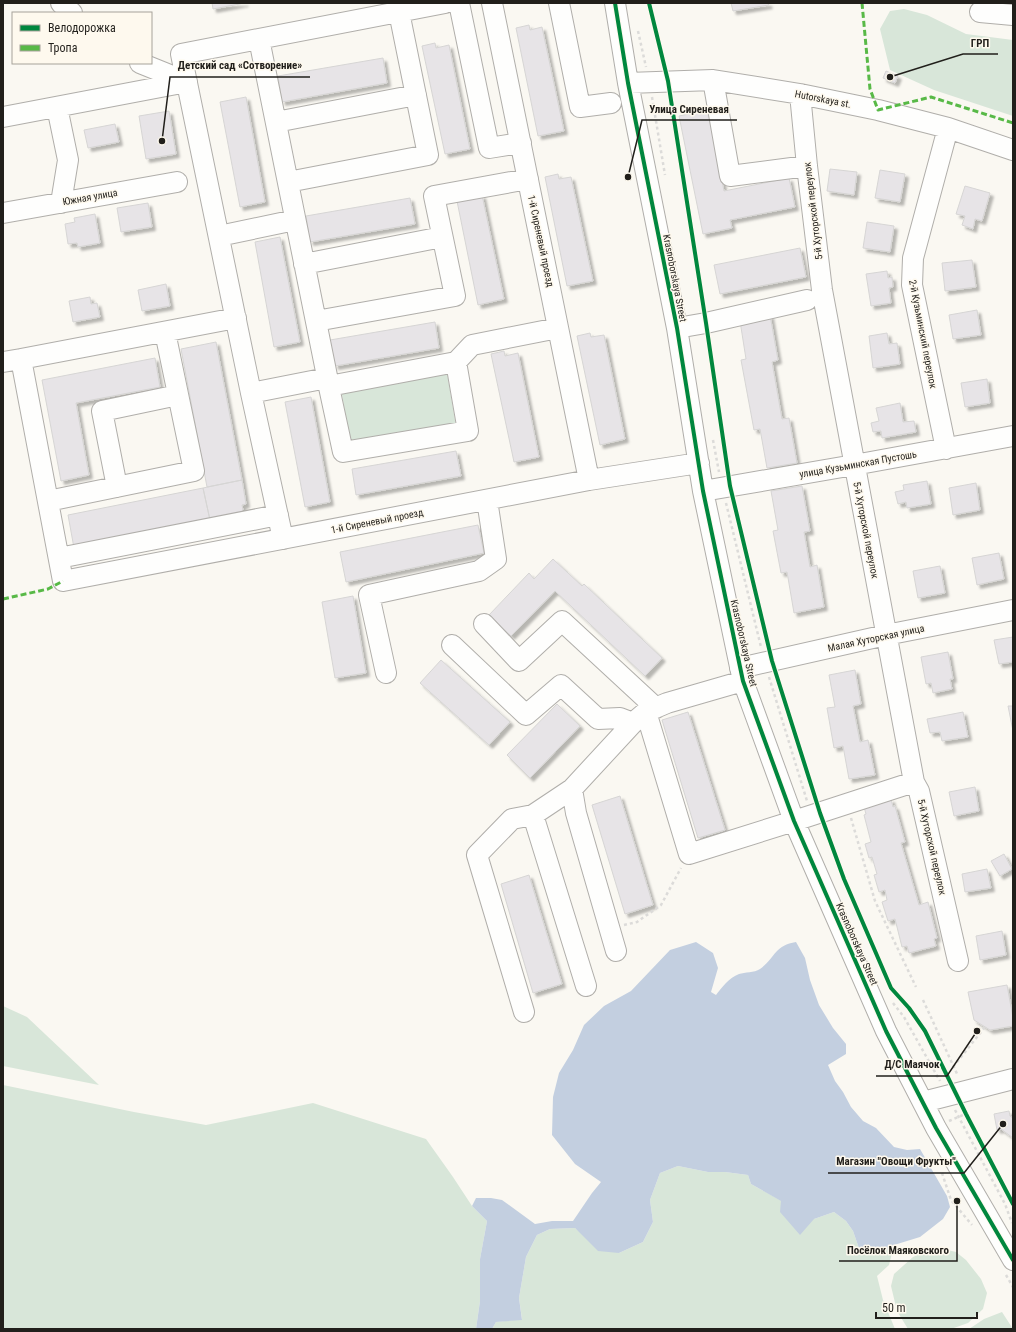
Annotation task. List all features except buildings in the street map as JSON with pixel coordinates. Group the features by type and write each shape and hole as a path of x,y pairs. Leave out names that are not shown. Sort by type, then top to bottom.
{"street":[{"path":"61,3 71,12"},
{"path":"283,539 251,393 181,54 445,3"},
{"path":"459,3 489,148 521,143"},
{"name":"1-й Сиреневый проезд","path":"492,3 589,480"},
{"path":"559,3 580,107 611,103"},
{"name":"Krasnoborskaya Street","path":"615,3 628,84 676,328 703,491 741,675 803,818 886,1031 936,1128 1013,1260"},
{"path":"288,182 428,155 399,12"},
{"path":"980,12 1013,15"},
{"path":"259,39 343,452 468,431 456,362"},
{"path":"142,64 187,82"},
{"path":"713,80 730,176 807,166"},
{"name":"Hutorskaya st.","path":"628,84 713,80 800,94 878,110 948,128 1013,150"},
{"path":"3,117 187,82"},
{"name":"5-й Хуторской переулок","path":"800,94 822,290 886,636 916,785 958,961"},
{"path":"276,122 416,95"},
{"path":"57,107 68,160 61,203"},
{"name":"2-й Кузьминский переулок","path":"946,449 912,285 913,258 948,128"},
{"path":"316,321 455,296 434,196 528,179"},
{"name":"Южная улица","path":"3,213 177,182"},
{"path":"219,236 295,220"},
{"path":"304,264 442,237"},
{"path":"676,328 706,323 807,300"},
{"path":"236,318 12,361 48,501 59,558 278,515"},
{"path":"329,386 456,362 472,345 558,328"},
{"path":"48,501 194,471 165,332"},
{"path":"251,393 327,378 329,386"},
{"path":"117,487 102,411 178,395"},
{"name":"улица Кузьминская Пустошь","path":"703,491 1013,436"},
{"name":"1-й Сиреневый проезд","path":"59,558 63,581 589,480 699,463"},
{"path":"386,673 369,596 480,571 496,558 487,500"},
{"name":"Малая Хуторская улица","path":"645,714 666,703 741,675 764,662 1013,610"},
{"path":"484,624 519,661 562,621 645,714 690,854 803,818 916,785"},
{"path":"452,645 526,715 561,685 598,719 620,718 645,714"},
{"path":"524,1012 477,855 512,819 533,815 572,789 645,714"},
{"path":"572,789 576,813 616,951"},
{"path":"533,815 586,986"},
{"path":"923,1102 1013,1079"}],"path":[{"path":"636,25 649,82 665,176"},
{"path":"712,434 723,488 764,662 803,818"},
{"path":"850,818 875,901 916,987"},
{"path":"620,926 637,922 660,905 690,854"},
{"path":"890,999 957,1093 1013,1226"},
{"path":"923,1000 953,1067 957,1093 969,1121"},
{"path":"953,1067 985,1027"}],"green space":[{"path":"904,9 927,15 966,34 1013,40 1013,116 934,90 890,70 880,29 890,11"},
{"path":"447,373 456,426 350,441 341,389"},
{"path":"3,1006 27,1017 99,1085 3,1066"},
{"path":"3,1085 206,1125 313,1103 426,1139 472,1206 487,1221 480,1259 480,1301 476,1329 3,1329"},
{"path":"678,1166 708,1172 725,1172 748,1175 751,1184 814,1219 834,1212 846,1221 853,1231 860,1251 882,1252 894,1245 889,1265 877,1276 883,1300 895,1329 492,1329 496,1322 522,1319 519,1298 526,1257 537,1235 550,1229 575,1228 586,1237 619,1253 643,1242 653,1222 650,1200 660,1173"},
{"path":"935,1247 956,1252 966,1260 981,1279 987,1293 983,1309 968,1323 951,1329 908,1329 897,1311 891,1286 894,1274 913,1257"},
{"path":"1002,1312 1013,1329 969,1329 984,1319"}],"water":[{"path":"696,942 713,953 718,968 711,992 716,995 732,978 739,974 760,969 779,949 796,942 805,958 810,980 819,1005 833,1028 846,1044 846,1054 828,1065 835,1081 851,1107 863,1121 876,1128 894,1147 907,1150 920,1149 947,1196 950,1207 943,1219 920,1237 894,1245 882,1252 860,1251 853,1231 846,1221 834,1212 814,1219 800,1235 780,1212 781,1201 751,1184 748,1175 725,1172 708,1172 678,1166 660,1173 650,1200 653,1222 643,1242 619,1253 598,1251 575,1228 550,1229 537,1235 526,1257 519,1298 522,1320 496,1322 492,1329 476,1329 480,1301 480,1259 487,1221 472,1206 476,1198 502,1200 535,1224 552,1221 573,1221 601,1182 575,1164 552,1135 553,1097 559,1073 573,1050 584,1025 604,1006 631,991 670,950"}],"marked path":[{"path":"862,3 870,89 878,110 931,97 1013,123"},
{"path":"3,599 48,589 63,581"}],"cycle path":[{"path":"615,3 628,83 677,328 703,491 743,681 794,821 886,1031 936,1128 1013,1260"},
{"path":"649,3 668,81 730,486 772,661 820,813 844,879 891,988 909,1008 925,1031 1013,1204"}],"place":[{"name":"ГРП","path":"890,77"},
{"name":"Детский сад «Сотворение»","path":"162,141"},
{"name":"Улица Сиреневая","path":"628,177"},
{"name":"Д/С Маячок","path":"977,1031"},
{"name":"Магазин \"Овощи Фрукты\"","path":"1003,1124"},
{"name":"Посёлок Маяковского","path":"957,1201"}]}
